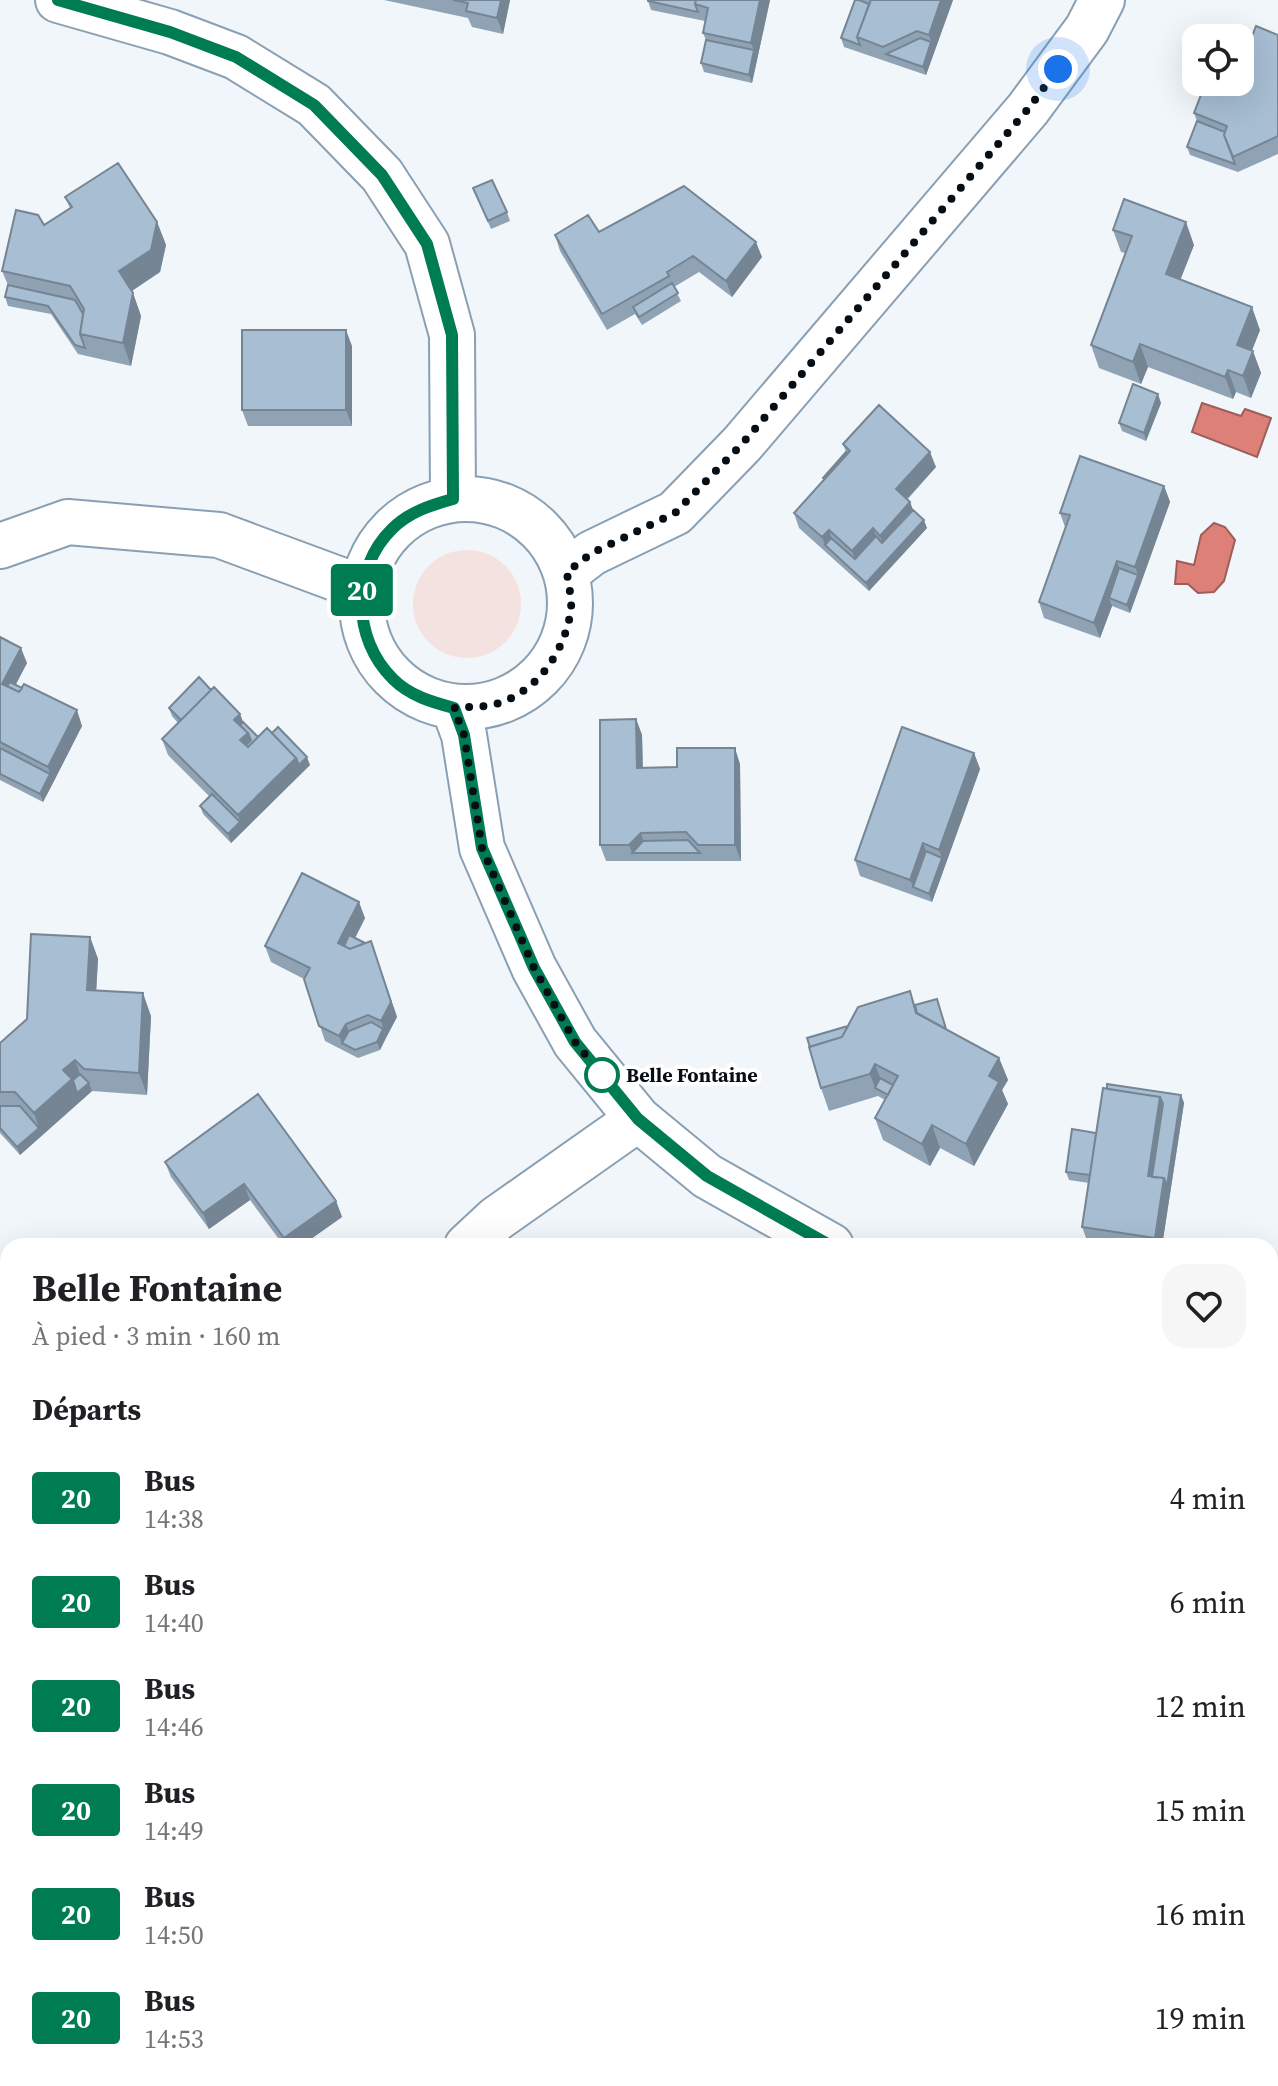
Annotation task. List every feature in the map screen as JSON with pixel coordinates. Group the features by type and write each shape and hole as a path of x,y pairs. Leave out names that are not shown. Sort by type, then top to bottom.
{"street":[{"path":"58,0 170,32 236,57 314,105 382,175 427,244 452,335 453,499"},
{"path":"567,572 592,553 675,513 742,444 1028,109 1087,29 1102,0"},
{"path":"453,499 489,501 523,515 550,539 567,572 571,606 564,640 547,670 521,693 489,706 454,708 421,698 394,680 373,653 362,621 362,588 372,555 393,528 420,509 453,499"},
{"path":"0,546 68,522 219,535 362,588"},
{"path":"454,708 464,735 482,848 534,968 575,1042 638,1119 707,1176 817,1238"},
{"path":"476,1238 496,1219 638,1119"}],"shaded area":[{"path":"1202,403 1241,416 1245,409 1271,418 1257,457 1192,432"},
{"path":"1214,523 1225,527 1235,540 1224,581 1214,592 1198,593 1188,584 1175,584 1177,561 1194,565 1201,535"},
{"path":"467,550 488,554 505,566 517,583 521,604 517,625 505,642 488,654 467,658 446,654 429,642 417,625 413,604 417,583 429,566 446,554"}],"building":[{"path":"453,0 501,0 497,18 466,11 468,3"},
{"path":"696,0 698,12 648,1"},
{"path":"696,0 760,0 751,43 703,33 708,8 695,4"},
{"path":"855,0 869,4 857,37 860,45 841,38"},
{"path":"871,0 941,0 929,35 917,31 883,47 857,37"},
{"path":"1256,26 1278,35 1278,136 1233,157 1224,135 1227,126 1194,113 1201,96 1254,96"},
{"path":"920,38 931,42 923,67 886,54"},
{"path":"706,40 754,50 749,75 701,63"},
{"path":"1197,121 1225,132 1235,164 1187,147"},
{"path":"118,163 157,222 151,250 119,271 133,293 123,343 80,334 84,309 70,286 2,271 16,210 38,215 44,225 72,207 65,197"},
{"path":"492,180 507,212 488,221 473,188"},
{"path":"684,186 756,242 726,281 693,256 667,272 669,276 602,314 555,235 588,215 599,232"},
{"path":"1124,199 1186,222 1166,274 1252,307 1237,345 1253,351 1243,376 1228,370 1225,377 1140,344 1133,362 1091,345 1132,236 1113,230"},
{"path":"672,283 678,293 639,317 633,307"},
{"path":"8,285 75,300 83,314 80,334 85,348 75,345 48,306 5,297"},
{"path":"242,330 346,330 346,410 242,410"},
{"path":"1133,384 1158,394 1144,433 1119,423"},
{"path":"879,405 930,452 896,489 910,502 880,536 873,528 852,551 829,530 822,537 794,513 850,451 843,444"},
{"path":"848,453 824,479 823,478"},
{"path":"1080,456 1164,486 1135,567 1117,561 1094,623 1039,602 1070,515 1060,513"},
{"path":"913,510 924,520 866,583 825,545 831,538 855,559 876,536 882,543"},
{"path":"1119,568 1138,575 1127,605 1109,598"},
{"path":"0,637 21,648 2,684 19,692 24,684 77,710 48,767 0,742"},
{"path":"199,677 211,690 181,720 169,708"},
{"path":"10,682 22,688 19,692 7,686"},
{"path":"214,687 240,714 234,720 248,733 240,740 248,747 267,728 296,758 238,815 162,739"},
{"path":"636,719 637,768 677,767 677,748 735,748 735,845 698,845 686,832 641,833 629,845 600,845 600,720"},
{"path":"243,722 258,737 248,747 246,745 251,740 240,725"},
{"path":"278,727 307,757 299,765 272,733"},
{"path":"902,727 974,753 939,850 923,843 910,880 855,860"},
{"path":"0,748 50,774 40,794 0,774"},
{"path":"212,794 240,822 228,834 200,806"},
{"path":"688,840 700,853 632,853 643,841"},
{"path":"926,851 942,858 929,894 913,887"},
{"path":"302,873 359,902 338,943 350,949 371,941 391,1002 381,1021 368,1015 346,1024 339,1036 319,1026 304,979 310,968 265,946"},
{"path":"31,934 90,937 87,990 143,993 139,1073 84,1069 75,1060 63,1070 72,1079 34,1113 15,1092 0,1092 0,1043 27,1019"},
{"path":"349,935 365,943 350,949 344,946"},
{"path":"910,991 916,1013 999,1058 989,1076 999,1082 966,1144 932,1125 922,1144 875,1118 898,1076 875,1064 870,1074 821,1088 809,1047 842,1037 858,1007"},
{"path":"937,999 946,1029 917,1013 915,1005"},
{"path":"371,1022 383,1029 377,1042 355,1050 342,1043 349,1031"},
{"path":"848,1026 842,1037 810,1047 807,1038"},
{"path":"80,1074 89,1083 77,1093 73,1080"},
{"path":"880,1078 893,1085 888,1095 875,1088"},
{"path":"1107,1084 1181,1095 1167,1186 1164,1178 1152,1177 1163,1104 1160,1097 1107,1089"},
{"path":"1103,1088 1160,1097 1148,1176 1164,1178 1155,1238 1082,1227"},
{"path":"258,1094 336,1201 284,1238 244,1184 203,1213 165,1162"},
{"path":"0,1106 20,1106 39,1128 17,1147 0,1128"},
{"path":"1072,1129 1096,1133 1090,1175 1066,1172"}],"bus line":[{"name":"20","path":"58,0 170,32 236,57 314,105 382,175 427,244 452,335 453,499 420,509 393,528 372,555 362,588 362,621 373,653 394,680 421,698 454,708 464,735 482,848 534,968 575,1042 638,1119 707,1176 817,1238"}],"place":[{"name":"Belle Fontaine","path":"602,1075"}],"route":[{"path":"602,1075 607,1081 575,1042 534,968 482,848 464,735 454,708 489,706 521,693 547,670 564,640 571,606 567,572 592,553 675,513 742,444 1028,109 1058,69"}]}
